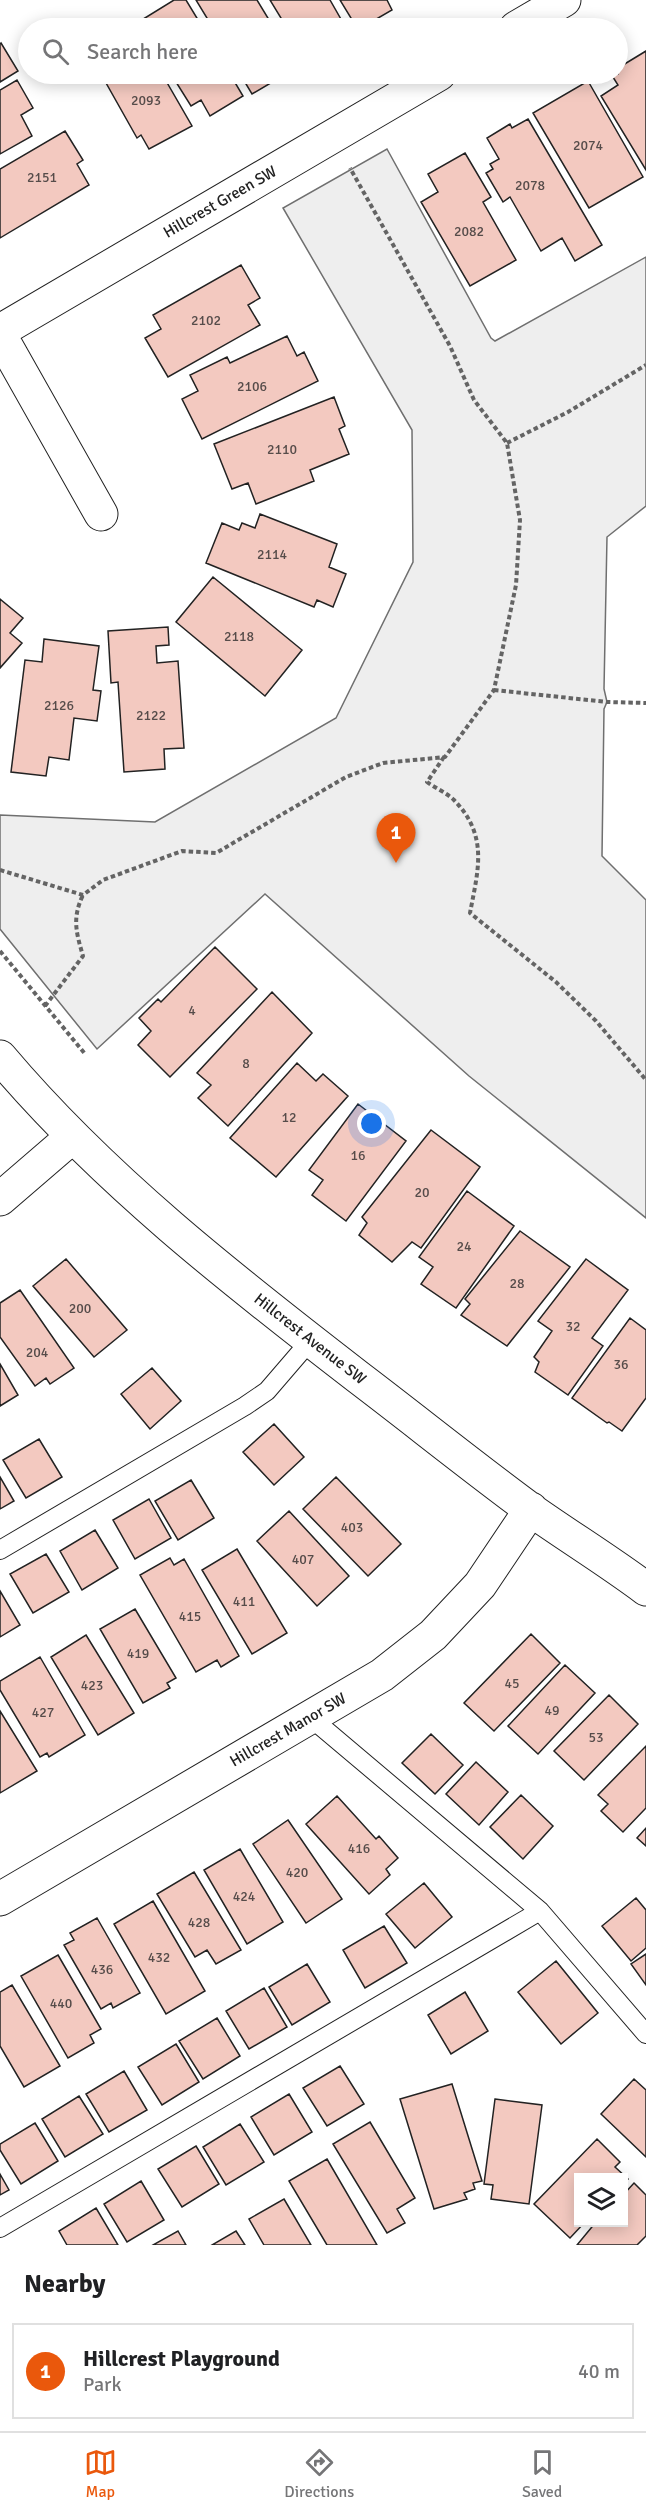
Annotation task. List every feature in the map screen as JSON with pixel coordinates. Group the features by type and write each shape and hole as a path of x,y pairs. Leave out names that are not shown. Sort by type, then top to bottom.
{"street":[{"path":"533,18 564,0"},
{"name":"Hillcrest Green SW","path":"101,514 0,333 422,84"},
{"name":"Hillcrest Avenue SW","path":"0,1057 38,1102 72,1137 188,1242 310,1341 531,1509 646,1589"},
{"path":"0,1199 72,1137"},
{"name":"Hillcrest Manor SW","path":"0,1899 382,1675 433,1635 480,1585 531,1509"}],"lane":[{"path":"0,1550 245,1406 267,1391 310,1341"},
{"path":"310,1718 540,1911 646,2034"},
{"path":"0,2228 540,1911"}],"path":[{"path":"349,166 450,346 474,400 507,443 520,520 516,585 494,690 427,782 454,800 474,831 480,861 470,913 556,982 596,1021 646,1080"},
{"path":"507,443 568,412 646,365"},
{"path":"494,690 607,702 646,703"},
{"path":"45,1006 83,956 77,935 76,911 83,895 103,880 182,851 216,853 346,777 383,763 445,757"},
{"path":"0,870 83,895"},
{"path":"0,951 86,1055"}],"shaded area":[{"path":"387,149 491,338 495,341 646,257 646,506 607,537 604,689 607,702 604,709 602,856 646,900 646,1218 469,1076 265,894 97,1049 0,929 0,815 155,822 336,718 413,562 412,430 283,208"}],"building":[{"path":"174,0 186,0 197,18 145,18"},
{"path":"196,0 257,0 268,18 207,18"},
{"path":"270,0 330,0 340,18 281,18"},
{"path":"340,0 387,0 392,10 378,18 351,18"},
{"path":"0,44 18,71 0,82"},
{"path":"646,51 646,170 601,96 617,84 628,84 628,62"},
{"path":"17,80 33,108 21,115 32,136 0,154 0,90"},
{"path":"107,84 168,84 192,126 149,149 141,135 137,138"},
{"path":"177,84 236,84 243,96 210,116 201,100 191,106"},
{"path":"246,84 269,84 252,94"},
{"path":"583,84 590,84 643,177 589,208 533,113"},
{"path":"528,119 602,245 575,261 562,238 541,251 510,197 503,202 486,173 493,169 490,164 499,159 487,138 510,124 512,128"},
{"path":"65,131 83,160 77,164 89,185 0,238 0,169"},
{"path":"465,153 491,197 483,202 516,260 470,286 421,202 438,192 428,174"},
{"path":"241,265 260,298 248,305 260,325 168,377 145,338 161,329 153,315"},
{"path":"287,336 297,356 304,352 318,381 202,439 182,399 198,391 190,375 227,357 230,363"},
{"path":"334,397 345,426 339,429 349,454 310,470 314,481 256,504 248,483 232,489 214,444"},
{"path":"260,514 337,544 329,567 346,574 333,607 317,600 314,607 206,563 222,523 239,530 242,523 255,528"},
{"path":"213,577 302,650 265,696 176,622"},
{"path":"0,599 23,618 10,633 22,643 0,668"},
{"path":"168,627 169,645 156,646 157,663 178,661 184,748 164,749 165,769 124,772 118,682 111,683 108,631"},
{"path":"44,639 99,646 93,690 101,691 97,721 74,718 69,760 49,757 46,776 11,772 25,660 42,662"},
{"path":"215,947 257,989 170,1077 138,1045 151,1031 139,1018 158,999 161,1002"},
{"path":"272,992 312,1033 228,1126 198,1098 211,1085 197,1073"},
{"path":"297,1063 316,1081 323,1074 348,1096 276,1177 230,1138"},
{"path":"358,1104 406,1141 346,1221 312,1195 323,1180 309,1170"},
{"path":"431,1130 480,1167 421,1248 412,1242 392,1262 359,1235 367,1223 362,1217"},
{"path":"467,1191 514,1226 456,1308 421,1284 433,1267 419,1257"},
{"path":"520,1231 570,1267 507,1346 461,1315 470,1304 465,1299"},
{"path":"66,1259 127,1330 94,1357 33,1286"},
{"path":"586,1259 628,1290 592,1338 603,1346 568,1395 535,1372 539,1362 534,1357 552,1331 538,1321"},
{"path":"20,1290 74,1368 50,1384 46,1378 35,1386 0,1337 0,1303"},
{"path":"630,1318 646,1330 646,1398 622,1431 572,1398"},
{"path":"0,1364 18,1395 0,1406"},
{"path":"152,1368 181,1401 150,1429 121,1394"},
{"path":"274,1424 304,1457 274,1485 243,1452"},
{"path":"39,1439 62,1477 26,1498 3,1460"},
{"path":"0,1477 14,1501 0,1509"},
{"path":"336,1477 401,1544 368,1576 303,1509"},
{"path":"191,1480 214,1518 178,1540 155,1501"},
{"path":"149,1499 171,1538 135,1559 113,1520"},
{"path":"289,1511 349,1576 317,1606 257,1541"},
{"path":"95,1530 118,1568 82,1590 60,1551"},
{"path":"237,1549 287,1633 252,1654 202,1570"},
{"path":"46,1554 69,1592 33,1613 10,1574"},
{"path":"170,1558 174,1565 184,1559 239,1656 221,1667 217,1660 196,1672 140,1575"},
{"path":"0,1591 20,1625 0,1637"},
{"path":"135,1609 176,1678 167,1683 170,1688 143,1703 100,1629"},
{"path":"531,1634 560,1663 494,1731 464,1703"},
{"path":"86,1635 134,1713 98,1735 51,1657"},
{"path":"40,1657 85,1735 49,1757 47,1753 40,1757 0,1690 0,1681"},
{"path":"565,1665 595,1693 538,1754 508,1726"},
{"path":"609,1695 638,1724 584,1780 554,1751"},
{"path":"0,1711 37,1771 0,1793"},
{"path":"431,1734 463,1765 435,1794 402,1763"},
{"path":"646,1746 646,1808 623,1832 601,1811 608,1804 598,1795"},
{"path":"476,1762 508,1792 479,1825 446,1794"},
{"path":"521,1795 553,1826 523,1859 490,1827"},
{"path":"337,1796 376,1839 379,1836 398,1858 386,1869 390,1875 369,1894 306,1824"},
{"path":"288,1820 342,1899 306,1923 253,1844"},
{"path":"646,1828 646,1846 637,1838"},
{"path":"240,1849 283,1922 247,1944 204,1870"},
{"path":"194,1872 241,1950 216,1964 207,1950 195,1957 157,1894"},
{"path":"424,1883 452,1917 415,1948 386,1914"},
{"path":"636,1898 646,1910 646,1948 631,1961 602,1926"},
{"path":"153,1901 205,1991 166,2014 114,1924"},
{"path":"97,1918 140,1993 113,2008 111,2003 101,2009 64,1945 74,1940 70,1933"},
{"path":"384,1926 407,1963 365,1988 343,1950"},
{"path":"646,1954 646,1985 631,1964"},
{"path":"58,1955 101,2029 90,2035 94,2043 68,2058 21,1976"},
{"path":"556,1961 598,2013 561,2044 518,1992"},
{"path":"307,1964 330,2002 292,2025 269,1987"},
{"path":"12,1985 60,2066 24,2087 0,2046 0,1992"},
{"path":"264,1988 287,2027 249,2049 226,2011"},
{"path":"465,1992 488,2031 451,2054 428,2015"},
{"path":"217,2018 240,2056 203,2079 179,2041"},
{"path":"176,2044 199,2082 162,2105 138,2067"},
{"path":"340,2066 364,2104 327,2126 303,2088"},
{"path":"124,2071 147,2110 109,2132 86,2094"},
{"path":"634,2079 646,2090 646,2157 601,2114"},
{"path":"452,2084 482,2181 473,2183 475,2189 464,2193 467,2199 434,2209 400,2099"},
{"path":"289,2094 312,2132 274,2155 251,2117"},
{"path":"79,2096 103,2134 65,2157 42,2119"},
{"path":"495,2099 542,2105 529,2204 491,2199 493,2185 484,2184"},
{"path":"370,2122 415,2198 397,2209 405,2223 387,2233 333,2144"},
{"path":"35,2123 58,2161 21,2184 0,2150 0,2144"},
{"path":"240,2124 264,2162 226,2185 203,2147"},
{"path":"597,2139 620,2162 615,2167 622,2173 574,2173 574,2227 580,2227 570,2238 534,2204"},
{"path":"196,2146 219,2184 182,2207 158,2169"},
{"path":"327,2159 377,2245 327,2245 289,2181"},
{"path":"0,2174 9,2190 0,2195"},
{"path":"141,2181 164,2220 127,2242 104,2204"},
{"path":"634,2183 646,2195 646,2236 637,2245 577,2245 592,2227 628,2227 628,2190"},
{"path":"284,2199 311,2245 264,2245 249,2219"},
{"path":"96,2208 118,2245 67,2245 59,2231"},
{"path":"178,2231 186,2245 153,2245"},
{"path":"236,2231 245,2245 212,2245"}],"place":[{"name":"Hillcrest Playground","path":"396,863"}]}
